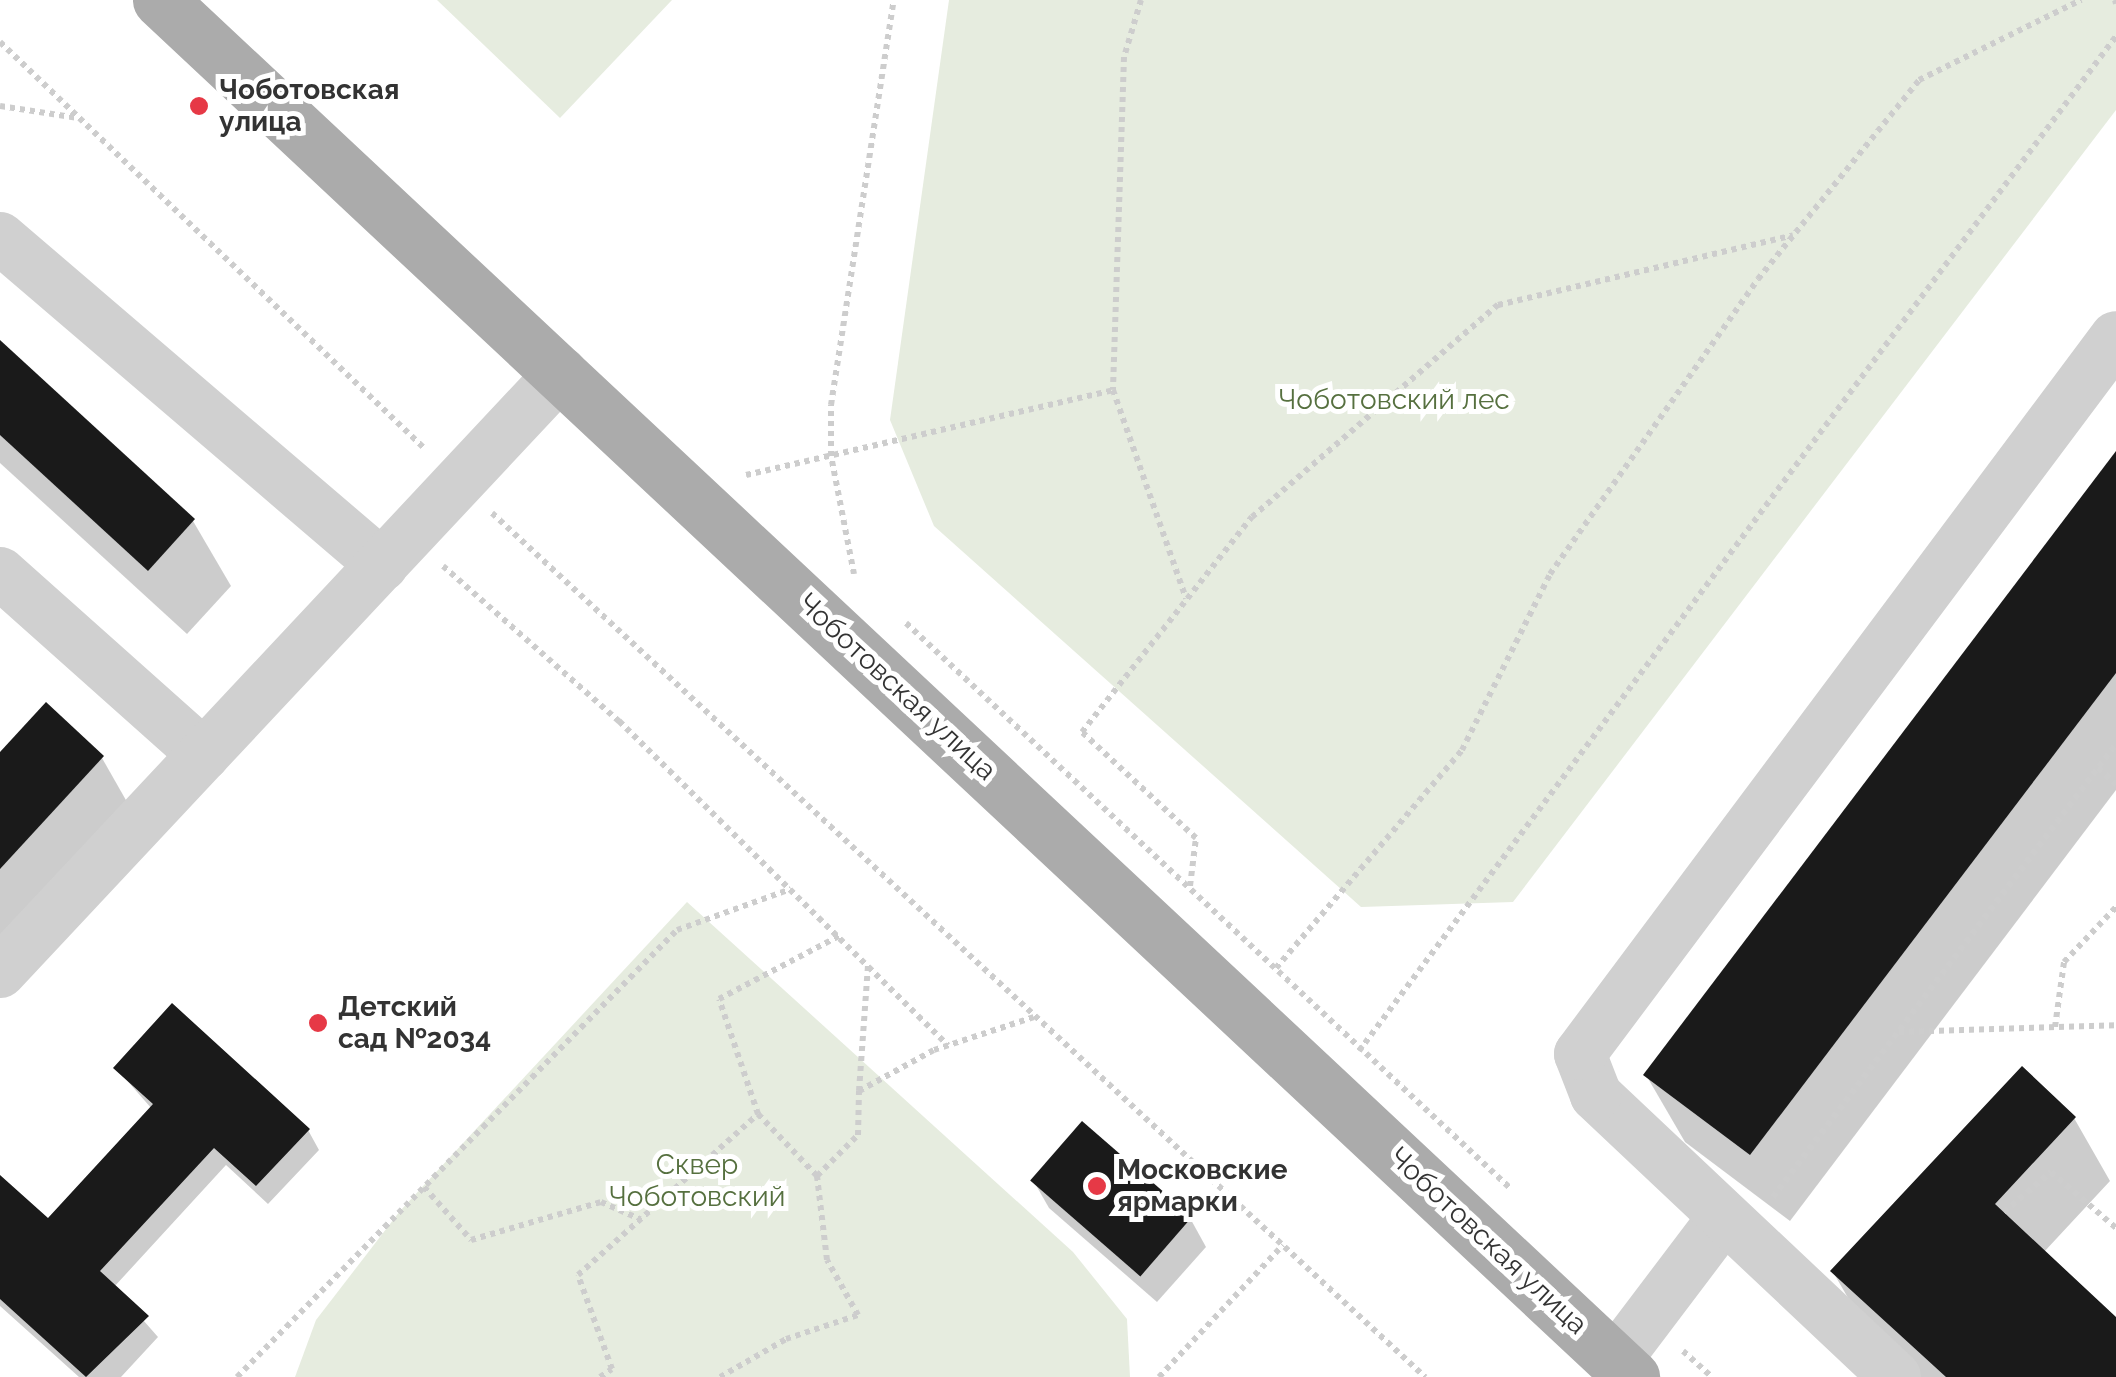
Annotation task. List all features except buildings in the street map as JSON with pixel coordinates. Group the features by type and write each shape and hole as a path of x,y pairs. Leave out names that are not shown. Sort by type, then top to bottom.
{"main road":[{"name":"Чоботовская улица","path":"160,0 1623,1369"}],"lane":[{"path":"0,238 395,550"},
{"path":"1896,1377 1586,1082 1584,1040 2116,337"},
{"path":"0,972 562,373"},
{"path":"10,600 204,755"},
{"path":"1623,1369 1724,1217"}],"path":[{"path":"854,574 831,456 894,0"},
{"path":"1141,0 1124,57 1113,390 1186,599"},
{"path":"1276,968 1462,750 1550,574 1794,234 1919,80 2081,0"},
{"path":"1329,1092 2116,36"},
{"path":"0,42 460,482 1425,1377"},
{"path":"0,106 80,118"},
{"path":"1190,886 1196,838 1082,732 1252,517 1498,305 1794,234"},
{"path":"746,475 1113,390"},
{"path":"395,550 791,889 948,1046"},
{"path":"1776,1192 2116,744"},
{"path":"2098,768 2116,784"},
{"path":"238,1377 677,930 791,889"},
{"path":"2055,1026 2064,962 2116,907"},
{"path":"720,1377 786,1339 858,1315 827,1260 817,1176 758,1114 719,998 841,935"},
{"path":"817,1176 858,1135 868,964"},
{"path":"859,1091 948,1046 1034,1017"},
{"path":"1898,1032 2116,1024"},
{"path":"600,1377 612,1369 578,1275 758,1114"},
{"path":"2004,1212 2051,1172 2116,1228"},
{"path":"424,1187 471,1240 601,1202 640,1219"},
{"path":"1159,1377 1282,1245"}],"green space":[{"path":"437,0 672,0 560,118"},
{"name":"Чоботовский лес","path":"949,0 2116,0 2116,110 1513,902 1361,907 934,526 890,420"},
{"name":"Сквер Чоботовский","path":"687,902 1073,1252 1127,1319 1130,1377 295,1377 316,1320 400,1211"}],"place":[{"name":"Чоботовская улица","path":"199,106"},
{"name":"Детский сад №2034","path":"318,1023"},
{"name":"Московские ярмарки","path":"1097,1186"}]}
